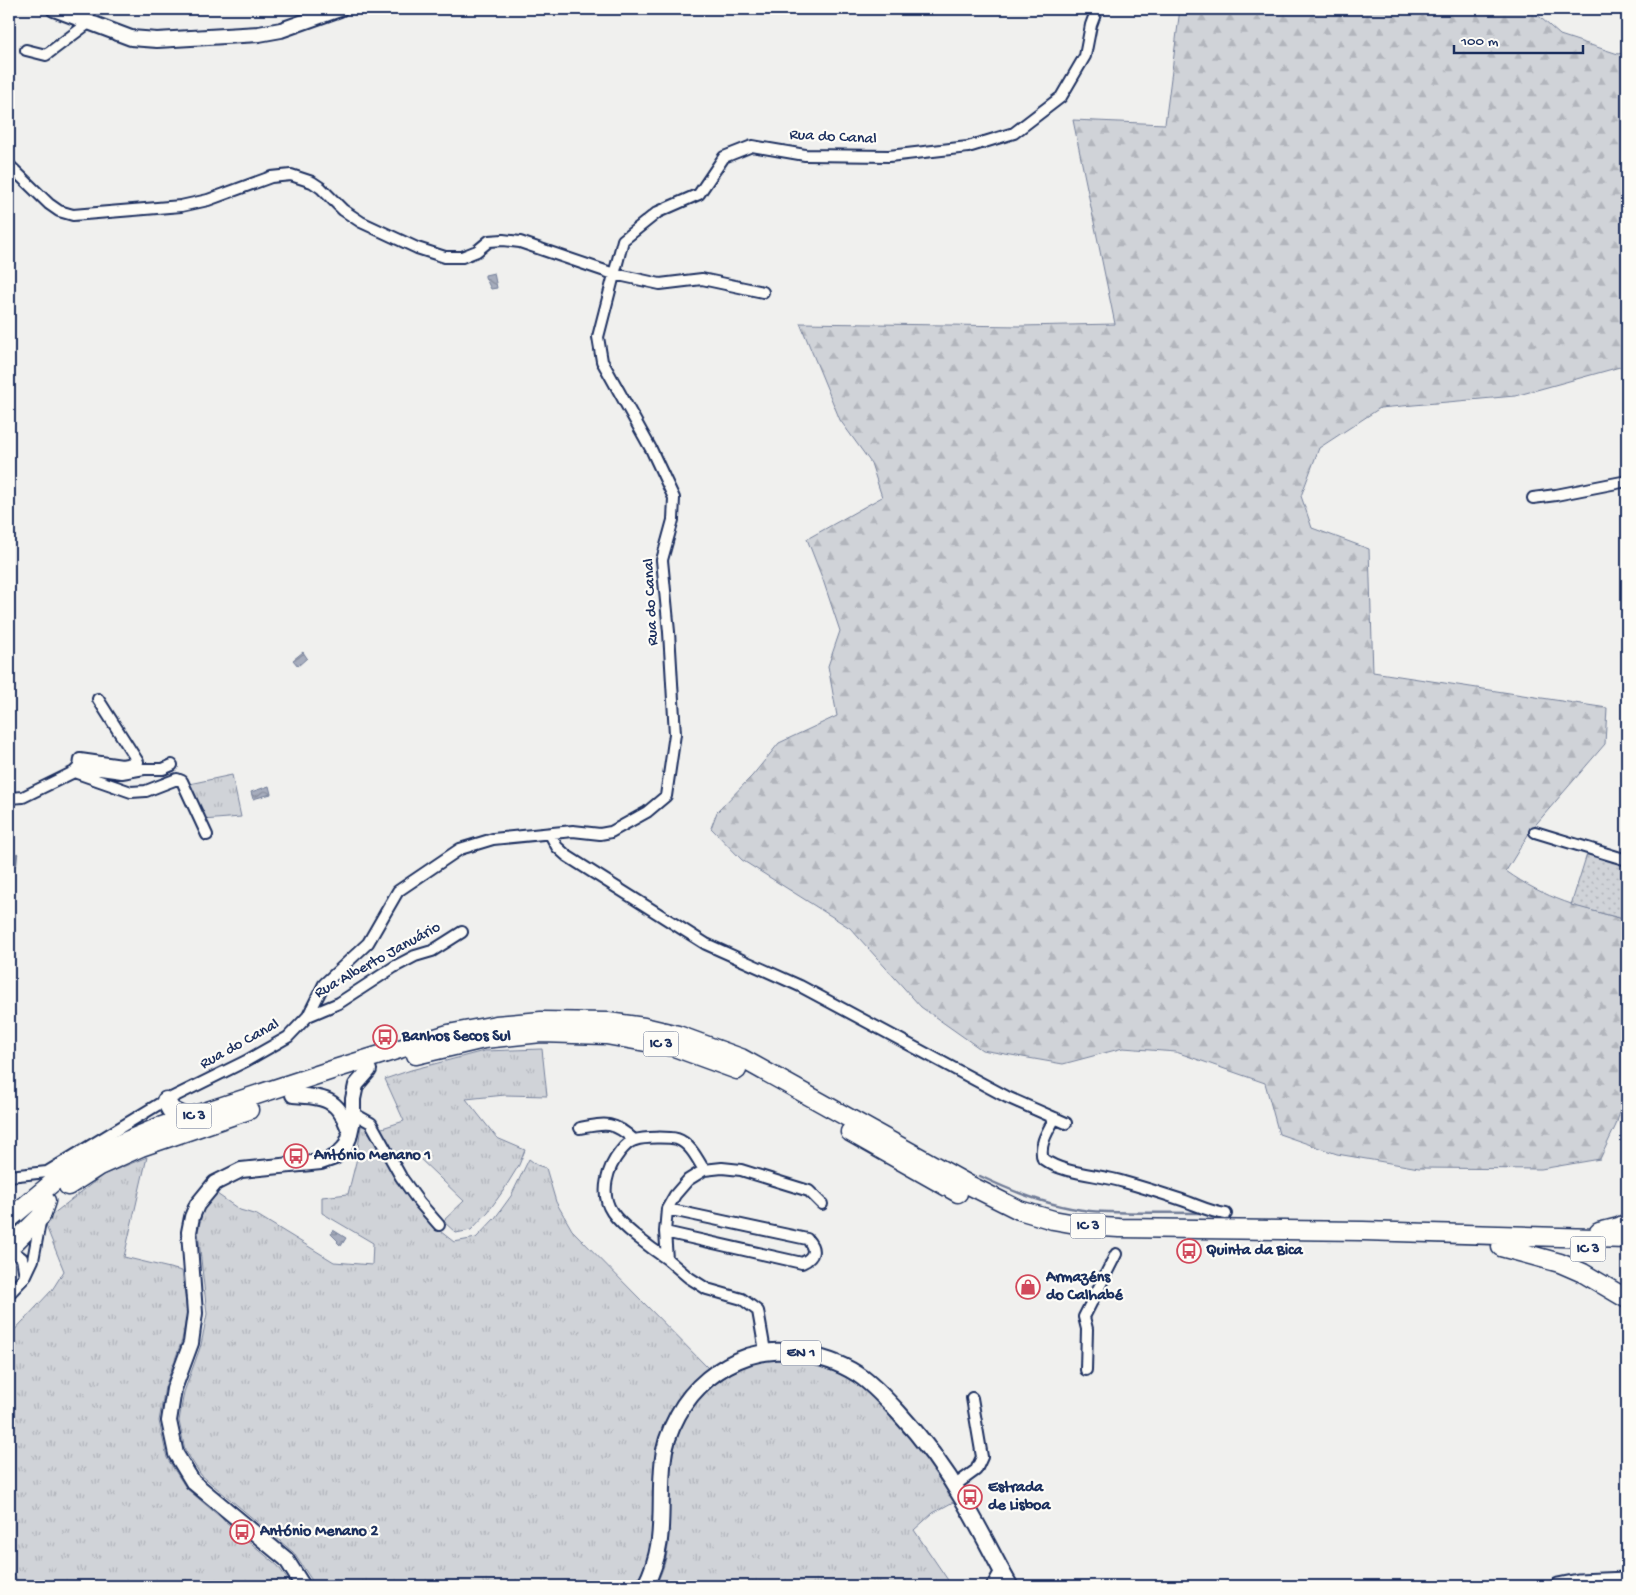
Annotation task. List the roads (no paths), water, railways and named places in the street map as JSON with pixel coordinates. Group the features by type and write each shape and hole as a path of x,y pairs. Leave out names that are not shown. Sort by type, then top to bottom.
{"highway":[{"name":"IC 3","path":"9,1220 57,1179 93,1155 160,1127 448,1034 496,1024 540,1021 608,1022 644,1028 678,1035 741,1058 971,1186 1019,1210 1054,1220 1087,1226 1119,1228 1364,1231 1627,1239"},
{"name":"IC 3","path":"9,1232 44,1209 99,1166 141,1147 294,1094 406,1058 484,1038 541,1033 606,1035 674,1047 736,1069 965,1197 1015,1220 1050,1231 1118,1240 1364,1242 1627,1250"},
{"path":"163,1103 171,1110 187,1118"},
{"path":"160,1127 164,1113 163,1103"},
{"path":"9,1248 44,1209"},
{"path":"1577,1237 1619,1228 1627,1223"},
{"path":"1501,1247 1560,1263 1583,1273 1627,1299"}],"main road":[{"name":"EN 1","path":"645,1586 653,1572 659,1551 662,1529 663,1459 669,1436 678,1415 688,1397 702,1382 745,1358 765,1351 818,1356 847,1368 864,1378 919,1434 963,1500 1010,1586"},
{"path":"1558,1586 1578,1582 1627,1580"}],"street":[{"path":"54,9 131,38 157,40 259,34 281,30 340,9"},
{"name":"Rua do Canal","path":"10,1178 47,1172 163,1103 246,1061 288,1037 308,1016 324,984 368,943 398,891 460,849 493,840 573,831 600,834 611,832 647,812 666,796 675,734 669,632 662,560 672,520 674,498 651,448 602,361 598,337 623,240 658,212 699,194 724,157 752,146 805,155 889,156 968,147 1014,133 1061,97 1084,56 1091,25 1098,9"},
{"path":"26,50 46,55 90,22"},
{"path":"9,165 48,204 59,211 73,215 181,206 208,200 271,177 291,175 312,182 321,188 343,210 360,222 417,248 445,257 462,257 477,251 489,241 503,240 528,244 614,274 660,284 702,279 763,292"},
{"path":"1533,498 1627,481"},
{"path":"77,770 80,759 122,765 138,762 98,699"},
{"path":"9,798 24,798 77,770 122,774 144,769 162,769 172,765"},
{"path":"77,770 131,792 146,791 177,779 182,781 207,835"},
{"path":"1535,832 1627,860"},
{"path":"550,834 557,847 567,856 706,944 800,986 1007,1097 1066,1123"},
{"name":"Rua Alberto Januário","path":"308,1016 340,1002 394,967 415,956 432,951 462,932"},
{"path":"303,1586 286,1559 193,1482 176,1454 169,1421 174,1389 191,1342 195,1313 189,1232 197,1205 215,1183 241,1170 321,1162 335,1157 349,1138 356,1085 369,1070"},
{"path":"294,1094 320,1096 326,1099 338,1108 349,1130"},
{"path":"353,1113 371,1122 401,1177 439,1225"},
{"path":"1055,1118 1045,1136 1042,1152 1043,1159 1069,1169 1123,1181 1179,1199 1205,1210 1226,1214"},
{"path":"580,1128 605,1124 621,1128 634,1140"},
{"path":"704,1170 688,1147 678,1139 634,1140 626,1145 610,1166 606,1185 606,1197 611,1212 649,1247 707,1289 742,1299 758,1311 765,1351"},
{"path":"667,1259 665,1232 667,1209 675,1195 688,1180 704,1170 722,1168 741,1170 809,1191 822,1204"},
{"path":"9,1294 25,1277 33,1260 44,1209"},
{"path":"665,1232 802,1262 809,1259 813,1253 813,1245 807,1239 667,1209"},
{"path":"9,1248 22,1258 25,1277"},
{"path":"1086,1370 1087,1329 1084,1317 1116,1254"},
{"path":"954,1486 976,1470 982,1457 972,1398"},
{"path":"992,1586 1001,1570"}],"water":[{"path":"494,273 497,288 491,289 485,275"},
{"path":"303,652 307,658 298,666 293,660"},
{"path":"269,786 271,794 253,799 251,792"},
{"path":"333,1230 346,1238 341,1246 331,1234"}],"waterway":[{"path":"9,866 16,864 17,854"},
{"path":"980,1176 1034,1198 1076,1209 1118,1212 1202,1213"}],"place":[{"name":"Banhos Secos Sul","path":"385,1037"},
{"name":"António Menano 1","path":"296,1156"},
{"name":"Quinta da Bica","path":"1189,1251"},
{"name":"Armazéns do Calhabé","path":"1028,1287"},
{"name":"Estrada de Lisboa","path":"970,1497"},
{"name":"António Menano 2","path":"242,1532"}]}
